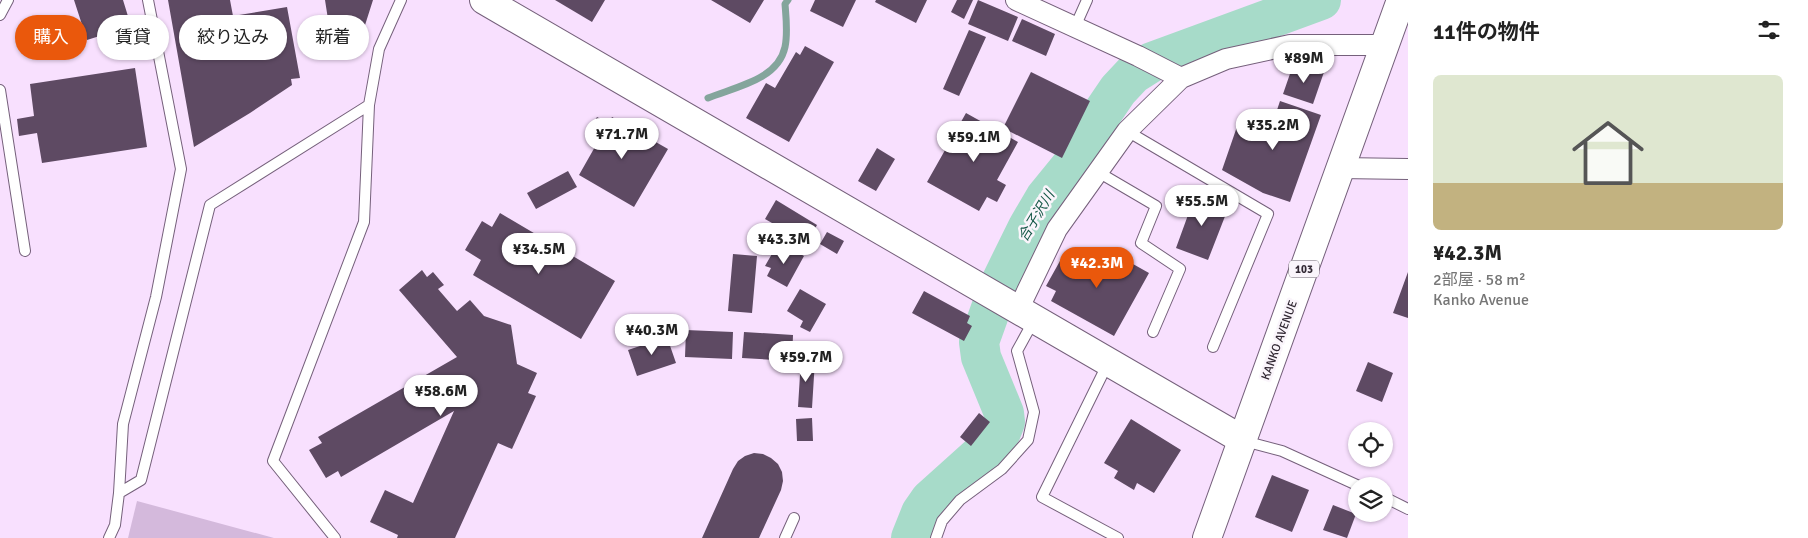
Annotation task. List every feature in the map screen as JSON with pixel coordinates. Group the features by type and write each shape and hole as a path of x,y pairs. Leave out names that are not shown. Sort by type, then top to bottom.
{"main road":[{"path":"484,0 1243,440"},
{"name":"KANKO AVENUE","path":"1207,538 1401,0"}],"street":[{"path":"1016,0 1046,6 1075,27 1173,74"},
{"path":"1022,312 1057,229 1128,131 1173,74 1226,59 1290,45 1384,45"},
{"path":"1340,168 1408,168"}],"lane":[{"path":"0,15 8,0"},
{"path":"109,538 115,525 119,493 123,424 156,297 181,168 148,0"},
{"path":"335,538 273,461 364,222 368,105 379,49 401,0"},
{"path":"1075,27 1087,0"},
{"path":"0,90 25,251"},
{"path":"119,493 141,480 210,205 368,105"},
{"path":"1128,131 1268,214 1213,347"},
{"path":"1098,172 1156,206 1140,243 1180,270 1153,332"},
{"path":"936,538 942,520 960,500 1002,469 1028,440 1034,412 1017,351 1022,312"},
{"path":"1109,362 1042,497 1118,538"},
{"path":"1243,440 1282,451 1348,481"},
{"path":"1393,502 1408,508"},
{"path":"785,538 794,518"}],"shaded area":[{"path":"137,501 274,538 128,538"}],"building":[{"path":"74,0 123,0 128,15 97,15 97,37 87,40 87,15 79,15"},
{"path":"168,0 230,0 233,15 179,15 179,60 287,60 287,15 239,15 287,7 300,78 291,79 292,85 194,147"},
{"path":"325,0 373,0 368,15 327,15"},
{"path":"555,0 605,0 592,22"},
{"path":"711,0 764,0 750,23"},
{"path":"815,0 856,0 843,27 810,11"},
{"path":"876,0 927,0 916,23 875,2"},
{"path":"957,0 973,0 964,19 951,12"},
{"path":"978,0 1018,17 1008,41 968,24"},
{"path":"1022,19 1055,34 1046,56 1012,41"},
{"path":"969,30 986,37 959,96 943,89"},
{"path":"805,46 834,62 789,142 746,118 766,83 775,88 796,52 800,55"},
{"path":"1308,67 1324,72 1313,104 1283,94 1292,68 1307,72"},
{"path":"135,68 147,147 42,163 37,133 19,136 17,119 34,116 30,84"},
{"path":"1031,72 1090,101 1062,158 1003,128"},
{"path":"1280,101 1321,115 1290,202 1263,193 1222,170 1240,118 1271,128"},
{"path":"966,113 1018,142 997,180 1006,185 997,202 987,197 979,211 927,182"},
{"path":"597,117 609,123 612,117 668,149 634,207 579,175 600,138 588,131"},
{"path":"877,148 895,159 876,191 858,181"},
{"path":"568,171 577,187 536,209 527,193"},
{"path":"1196,193 1229,206 1208,260 1176,248"},
{"path":"776,200 817,225 807,243 765,219"},
{"path":"500,213 615,281 581,339 473,275 481,260 465,250 482,221 492,227"},
{"path":"827,232 844,241 837,254 820,244"},
{"path":"777,245 782,248 784,245 804,256 787,287 767,276 771,268 765,266"},
{"path":"1108,250 1149,273 1114,336 1051,301 1056,291 1046,286 1065,252 1097,269"},
{"path":"733,254 757,256 752,313 728,311"},
{"path":"422,270 427,277 433,272 444,285 438,289 457,311 470,300 484,316 511,325 517,364 537,373 528,393 536,396 512,449 498,443 455,538 397,538 398,535 370,522 385,490 413,503 454,411 341,477 338,471 326,478 309,450 322,443 318,437 457,357 399,290"},
{"path":"1408,272 1408,318 1393,313"},
{"path":"800,289 826,304 810,332 800,327 803,321 787,311"},
{"path":"924,291 970,316 967,323 972,326 964,341 912,313"},
{"path":"686,330 733,332 732,359 685,357"},
{"path":"744,332 793,335 792,361 742,358"},
{"path":"667,337 676,363 637,376 628,350"},
{"path":"801,359 815,360 812,408 798,407"},
{"path":"1368,362 1393,373 1382,402 1356,391"},
{"path":"979,413 990,422 971,446 960,437"},
{"path":"812,418 813,441 797,441 796,419"},
{"path":"1131,419 1181,450 1154,493 1137,483 1134,490 1114,478 1118,471 1104,463"},
{"path":"754,453 763,454 778,464 782,472 783,481 781,490 759,538 702,538 733,469 738,461"},
{"path":"1272,475 1309,490 1292,532 1255,517"},
{"path":"1333,505 1348,511 1348,522 1353,522 1347,538 1323,530"}],"waterway":[{"path":"708,98 754,81 774,67 781,58 785,47 787,31 785,4 788,0"},
{"name":"合子沢川","path":"911,538 921,513 930,500 989,447 1001,432 1005,422 1004,413 981,357 979,342 999,286 1028,227 1045,198 1076,160 1101,115 1118,90 1133,74 1152,62 1321,0"}]}
